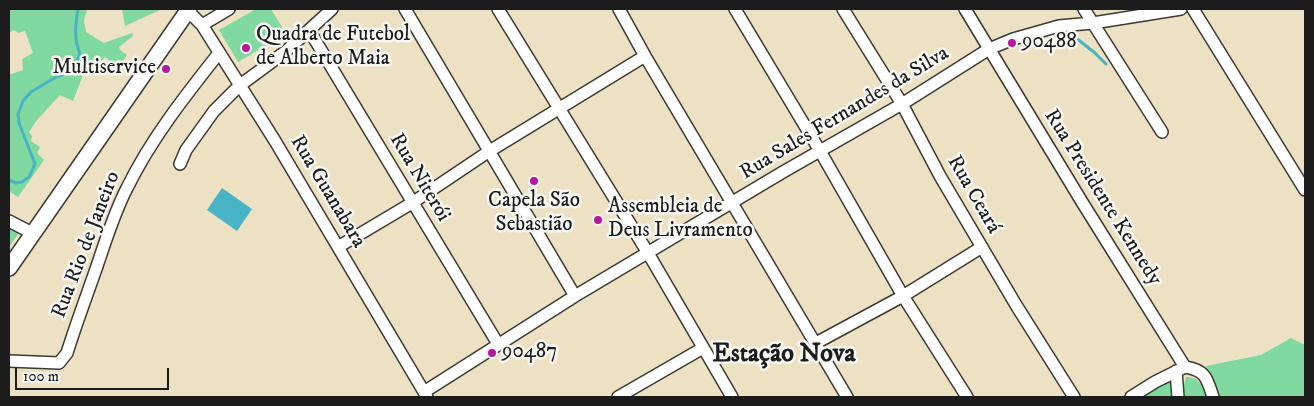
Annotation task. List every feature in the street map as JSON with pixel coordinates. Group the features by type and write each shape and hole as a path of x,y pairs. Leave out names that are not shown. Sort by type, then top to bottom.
{"main road":[{"path":"9,268 188,10"}],"street":[{"path":"202,25 229,9"},
{"path":"180,164 186,150 214,111 239,86 286,52 332,9"},
{"path":"405,9 575,296"},
{"path":"498,9 648,253 732,397"},
{"path":"619,9 847,397"},
{"path":"735,9 820,151 903,296 967,397"},
{"name":"Rua Ceará","path":"843,9 902,104 940,176 1016,305 1074,397"},
{"name":"Rua Presidente Kennedy","path":"965,9 1181,369"},
{"path":"1084,9 1162,132"},
{"name":"Rua Sales Fernandes da Silva","path":"425,395 498,344 575,296 783,172 902,104 989,50 1059,26 1093,23 1180,9"},
{"path":"1193,9 1305,190"},
{"name":"Rua Guanabara","path":"188,10 202,25 275,141 425,395"},
{"name":"Rua Niterói","path":"310,30 498,344"},
{"name":"Rua Rio de Janeiro","path":"9,361 59,363 63,360 109,230 126,189 164,127 190,90 220,53"},
{"path":"338,247 412,203 488,152 645,56"},
{"path":"9,221 32,233"},
{"path":"816,343 903,296 982,247"},
{"path":"618,397 703,348"},
{"path":"1131,397 1181,369 1194,368 1202,372 1207,378 1213,397"},
{"path":"1178,397 1181,369"}],"green space":[{"path":"9,9 87,9 84,21 86,32 104,43 132,33 133,36 119,47 127,55 123,61 118,60 114,64 105,57 101,62 88,62 73,101 60,95 37,120 29,132 32,136 31,141 40,147 37,153 44,160 18,197 9,191 9,75 23,70 22,59 33,53 25,31 18,33 14,30 9,33"},
{"path":"122,9 162,9 125,26"},
{"name":"Quadra de Futebol de Alberto Maia","path":"256,9 271,9 286,34 238,62 219,30"},
{"path":"9,227 19,233 9,247"},
{"path":"1291,338 1305,345 1305,397 1216,397 1206,366 1261,355"},
{"path":"1186,377 1191,377 1198,381 1203,386 1208,397 1181,397"},
{"path":"1166,382 1171,383 1174,387 1175,397 1138,397"}],"water":[{"path":"222,188 252,209 237,231 207,210"}],"waterway":[{"path":"9,180 16,183 22,182 29,177 35,164 19,123 18,114 23,101 31,92 56,77 67,73 74,67 80,54 76,32 78,9"},
{"path":"1071,34 1106,64"}],"place":[{"name":"90488","path":"1012,43"},
{"name":"Quadra de Futebol de Alberto Maia","path":"246,48"},
{"name":"Multiservice","path":"166,69"},
{"name":"Capela São Sebastião","path":"534,181"},
{"name":"Assembleia de Deus Livramento","path":"598,220"},
{"name":"90487","path":"492,353"}],"district":[{"name":"Estação Nova","path":"784,356"}]}
